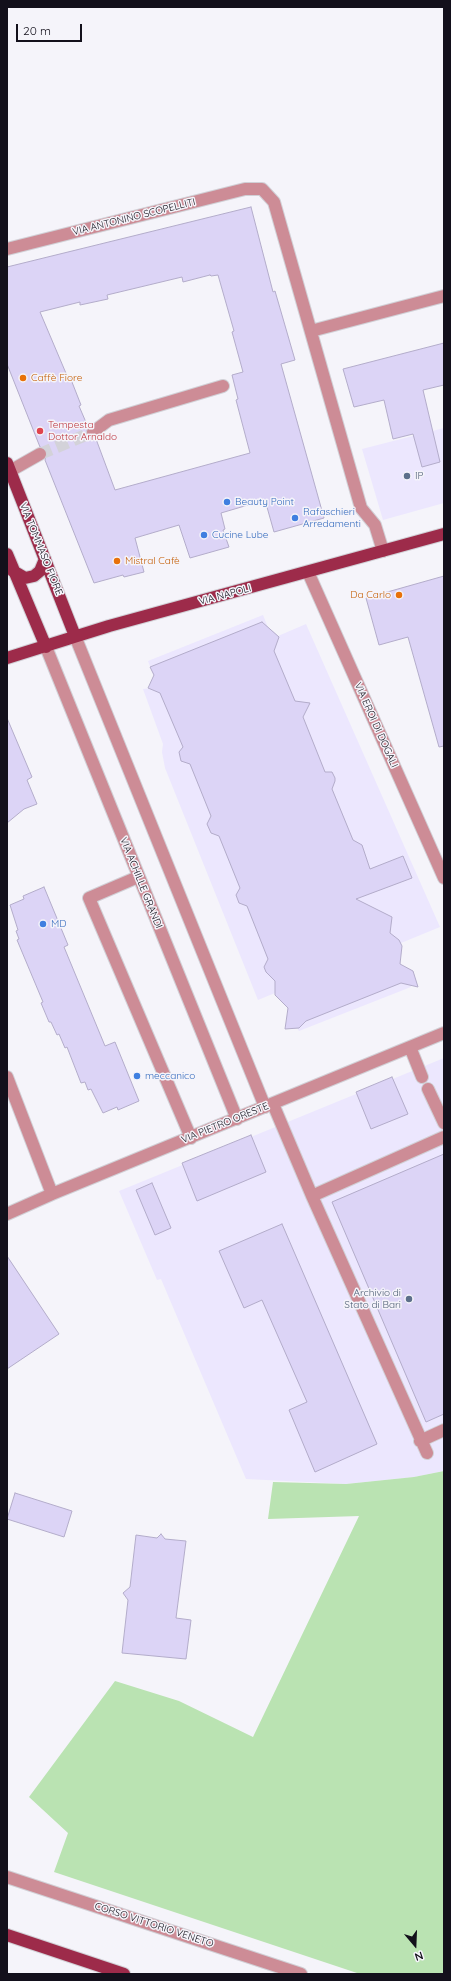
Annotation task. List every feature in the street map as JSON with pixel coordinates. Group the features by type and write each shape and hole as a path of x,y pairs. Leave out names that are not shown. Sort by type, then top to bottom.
{"main road":[{"name":"VIA TOMMASO FIORE","path":"9,467 76,636"},
{"name":"VIA NAPOLI","path":"7,658 46,647 76,636 444,534"},
{"path":"7,554 46,647"},
{"path":"14,571 25,578 34,576 40,571 45,559"},
{"path":"7,1935 124,1974"}],"street":[{"name":"VIA ANTONINO SCOPELLITI","path":"7,249 246,189 262,189 274,202 311,331"},
{"path":"383,551 375,525 361,508 311,331 444,296"},
{"path":"93,432 109,420 223,386"},
{"path":"9,467 40,454"},
{"name":"VIA EROI DI DOGALI","path":"308,572 444,878"},
{"path":"76,636 269,1105 312,1196 427,1454"},
{"name":"VIA ACHILLE GRANDI","path":"46,647 237,1119"},
{"path":"138,877 89,898 191,1138"},
{"name":"VIA PIETRO ORESTE","path":"7,1214 52,1194 444,1033"},
{"path":"410,1047 422,1077"},
{"path":"7,1077 52,1194"},
{"path":"428,1089 444,1123"},
{"path":"312,1196 444,1137"},
{"path":"420,1441 444,1430"},
{"name":"CORSO VITTORIO VENETO","path":"7,1877 300,1974"}],"shaded area":[{"name":"IP","path":"444,428 444,503 383,520 362,449"},
{"path":"263,615 269,630 273,631 278,636 306,624 440,927 401,943 402,950 397,955 402,968 408,968 413,971 410,984 411,987 299,1031 297,1028 290,1027 291,1013 286,999 279,999 275,993 258,1000 165,768 162,752 163,744 143,689 151,688 151,683 154,677 148,661"},
{"path":"444,1058 444,1471 415,1477 346,1484 246,1479 161,1279 157,1280 119,1191"}],"green space":[{"path":"444,1471 444,1974 360,1974 54,1872 68,1833 29,1797 115,1681 179,1701 253,1737 359,1516 268,1519 273,1482 346,1484 414,1477"}],"building":[{"path":"251,207 273,292 275,291 295,360 281,364 324,518 274,532 265,500 221,513 225,529 223,530 229,547 190,558 179,525 135,538 144,572 124,577 123,575 94,583 45,460 47,451 40,447 7,364 7,267","holes":["218,275 234,331 232,332 243,372 232,375 238,399 236,400 250,453 115,490 96,439 93,440 87,436 86,433 88,427 79,406 81,405 70,377 68,378 40,312 80,302 80,305 108,299 107,295 182,277 183,282"]},
{"path":"444,343 444,385 423,390 440,462 422,467 413,434 393,439 384,400 354,407 343,369"},
{"path":"444,576 444,746 439,747 408,637 379,645 366,598"},
{"path":"262,622 279,637 274,651 295,701 310,703 303,717 325,772 332,772 335,778 332,789 353,840 362,845 370,869 403,856 412,878 356,899 392,917 390,933 399,940 402,946 400,964 413,971 418,987 401,983 306,1021 299,1028 285,1029 288,1008 275,995 275,981 266,972 264,967 268,959 247,906 239,903 236,895 240,888 219,836 211,833 207,824 211,816 190,764 181,761 179,752 183,747 160,693 148,688 154,675 150,667"},
{"path":"7,718 32,777 27,780 37,804 24,809 7,823"},
{"path":"44,887 68,945 64,947 105,1046 115,1042 139,1101 118,1110 117,1107 103,1113 91,1089 88,1090 85,1082 81,1083 67,1047 65,1048 59,1034 57,1035 51,1022 49,1022 41,1003 43,1002 17,940 19,939 16,931 18,930 10,905 24,899 23,896"},
{"path":"392,1077 408,1114 371,1129 356,1092"},
{"path":"251,1135 266,1172 197,1201 182,1163"},
{"name":"Archivio di Stato di Bari","path":"444,1154 444,1414 426,1422 332,1202"},
{"path":"152,1183 171,1228 155,1235 136,1190"},
{"path":"282,1224 377,1444 315,1472 289,1410 307,1402 262,1300 244,1308 219,1251"},
{"path":"7,1256 59,1334 7,1369"},
{"path":"15,1493 72,1511 64,1537 7,1519"},
{"path":"161,1534 165,1539 186,1541 176,1618 191,1620 186,1659 122,1653 128,1600 123,1593 130,1587 136,1535 157,1538"}],"tunnel":[{"path":"40,454 93,432"}],"place":[{"name":"Caffè Fiore","path":"23,378"},
{"name":"Tempesta Dottor Arnaldo","path":"40,431"},
{"name":"IP","path":"407,476"},
{"name":"Beauty Point","path":"227,502"},
{"name":"Rafaschieri Arredamenti","path":"295,518"},
{"name":"Cucine Lube","path":"204,535"},
{"name":"Mistral Cafè","path":"117,561"},
{"name":"Da Carlo","path":"399,595"},
{"name":"MD","path":"43,924"},
{"name":"meccanico","path":"137,1076"},
{"name":"Archivio di Stato di Bari","path":"409,1299"}]}
